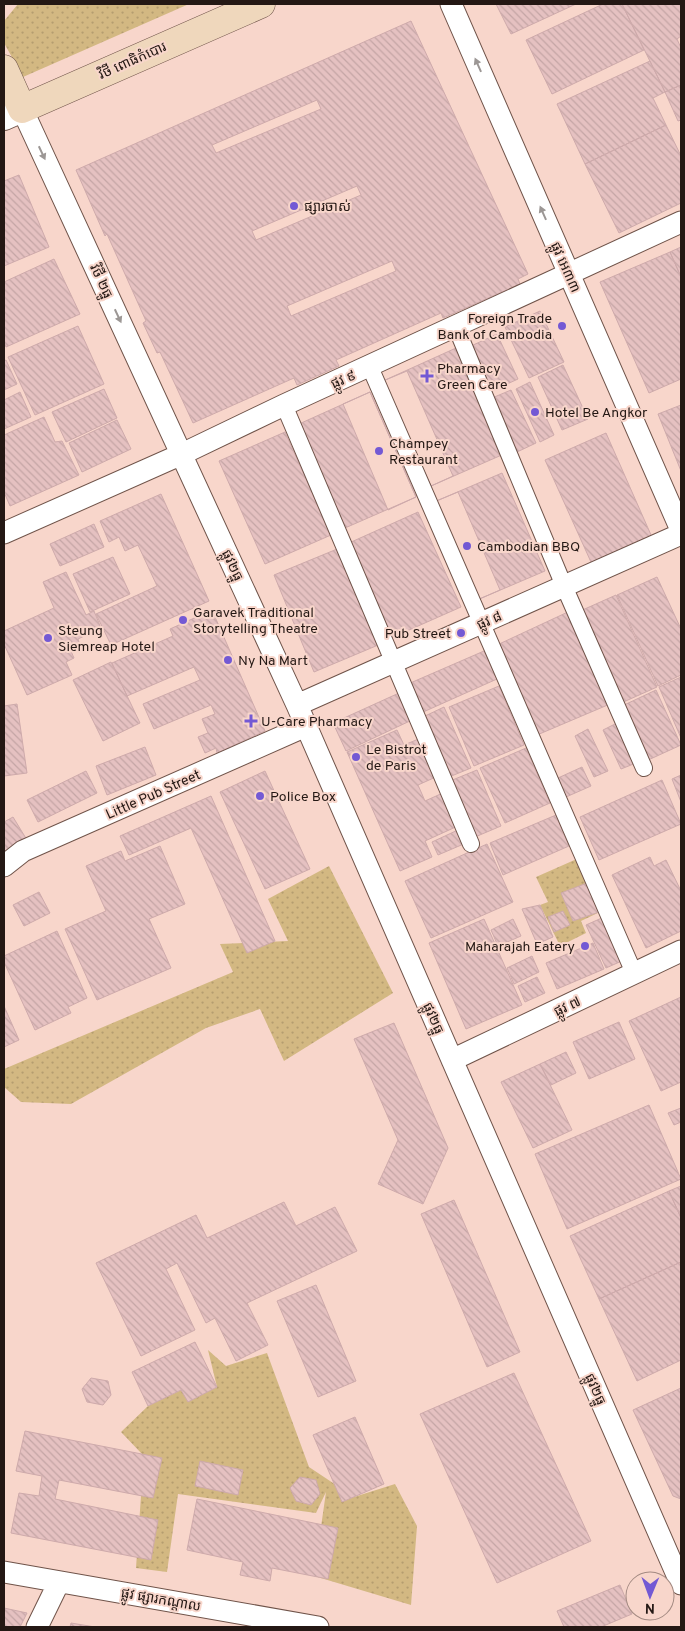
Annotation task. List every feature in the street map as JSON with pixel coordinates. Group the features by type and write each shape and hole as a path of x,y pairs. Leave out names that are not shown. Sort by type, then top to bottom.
{"main road":[{"name":"វិថី ពោធិកំបោរ","path":"13,113 261,4"},
{"path":"4,69 13,113"}],"street":[{"name":"ផ្លូវ អេ៣៣","path":"451,4 681,530"},
{"name":"វិថី ២ធ្នូ","path":"13,113 182,454"},
{"name":"ផ្លូវ ៩","path":"4,534 182,454 284,404 456,327 681,222"},
{"path":"456,327 564,586 644,768"},
{"path":"370,366 480,624 562,804 634,973"},
{"path":"284,404 471,844"},
{"name":"ផ្លូវ២ធ្នូ","path":"182,454 297,705 681,1584"},
{"name":"ផ្លូវ ៨","path":"297,705 681,534"},
{"name":"Little Pub Street","path":"4,866 23,851 306,726"},
{"name":"ផ្លូវ ៧","path":"452,1060 681,951"},
{"name":"ផ្លូវ ផ្សារកណ្តាល","path":"4,1572 246,1621 318,1627"},
{"path":"37,1627 59,1582"}],"shaded area":[{"path":"18,4 189,4 23,77 4,43 4,21"},
{"path":"579,858 604,910 581,921 586,933 560,946 540,905 548,902 536,877"},
{"path":"329,866 393,993 284,1061 260,1009 206,1028 71,1104 21,1102 4,1087 4,1069 233,972 220,944 288,941 268,899"},
{"path":"208,1350 226,1366 267,1353 309,1467 354,1497 395,1484 417,1526 411,1605 314,1576 326,1492 316,1513 178,1494 167,1572 136,1568 142,1454 121,1432 148,1406 181,1390 194,1398 217,1387"}],"building":[{"path":"496,4 576,4 511,34"},
{"path":"603,4 622,4 644,50 552,94 526,40"},
{"path":"622,4 681,4 681,36 677,39 681,48 681,85 665,92"},
{"name":"ផ្សារចាស់","path":"411,21 528,274 518,279 520,284 443,318 441,313 336,360 339,366 297,385 294,378 193,423 160,352 157,353 143,323 146,321 76,170","holes":["317,100 321,109 216,153 212,145","357,186 361,195 256,240 252,231","392,261 396,271 291,316 287,306"]},
{"path":"650,61 665,92 653,98 666,125 585,164 557,104"},
{"path":"681,85 681,120 678,121 665,92"},
{"path":"666,125 681,156 681,203 619,233 585,164"},
{"path":"19,175 49,247 4,266 4,181"},
{"path":"681,247 681,277 670,252"},
{"path":"670,252 681,277 681,379 649,393 600,282"},
{"path":"54,259 80,314 6,347 4,342 4,282"},
{"path":"540,311 564,362 529,378 505,327"},
{"path":"78,326 104,384 35,415 8,357"},
{"path":"497,334 518,379 492,391 471,346"},
{"path":"456,348 504,454 431,486 383,381"},
{"path":"6,360 17,384 4,390 4,361"},
{"path":"563,365 588,419 562,430 538,377"},
{"path":"407,371 453,476 431,486 383,381"},
{"name":"Hotel Be Angkor","path":"530,382 554,435 540,442 516,389"},
{"path":"104,389 117,418 66,442 52,412"},
{"path":"511,390 536,443 517,452 492,398"},
{"path":"20,392 31,417 4,429 4,400"},
{"path":"370,392 416,497 345,528 299,424"},
{"name":"Champey Restaurant","path":"370,392 416,497 388,510 343,404"},
{"path":"681,405 681,471 658,414"},
{"path":"44,417 55,442 62,441 79,475 10,506 4,492 4,435"},
{"path":"117,420 131,449 82,472 69,443"},
{"path":"285,432 331,535 265,564 219,461"},
{"path":"606,433 655,544 595,571 545,460"},
{"path":"502,473 545,571 477,600 434,502"},
{"name":"Cambodian BBQ","path":"458,492 500,590 477,600 434,502"},
{"path":"161,494 209,601 111,645 96,614 157,586 138,545 125,551 119,537 109,542 100,521"},
{"path":"418,512 461,607 391,638 349,543"},
{"path":"94,524 104,547 60,566 50,544"},
{"path":"342,547 383,643 314,672 274,575"},
{"path":"113,557 130,594 90,612 73,574"},
{"path":"66,572 86,615 94,611 101,628 78,639 80,645 70,649 74,658 66,662 72,675 27,695 4,644 4,631 54,608 43,582"},
{"path":"657,577 681,629 681,675 658,686 617,595"},
{"path":"616,595 657,687 619,704 578,612"},
{"path":"212,610 265,731 217,753 216,748 205,753 198,737 208,733 202,719 215,714 211,705 154,729 143,704 200,680 194,667 127,696 112,663 173,636 170,629"},
{"path":"570,611 610,704 537,735 497,645"},
{"path":"484,651 497,679 421,713 408,684"},
{"path":"111,662 140,723 103,741 73,680"},
{"path":"681,677 681,738 659,687"},
{"path":"499,686 524,745 474,766 449,707"},
{"path":"656,690 681,745 646,761 622,706"},
{"path":"399,693 412,720 346,751 333,723"},
{"path":"17,704 27,773 4,776 4,706"},
{"path":"444,707 471,768 449,777 423,717"},
{"path":"617,723 636,763 621,769 603,730"},
{"path":"588,729 608,771 594,777 575,736"},
{"path":"397,730 404,745 421,738 438,776 418,785 425,801 445,792 460,825 425,841 432,857 400,871 347,752"},
{"path":"145,747 156,775 107,795 96,766"},
{"path":"526,748 550,803 505,823 480,768"},
{"path":"582,767 591,786 566,797 558,778"},
{"path":"477,770 501,826 475,837 450,781"},
{"path":"86,771 97,793 38,822 27,800"},
{"path":"265,771 310,869 265,889 220,792"},
{"path":"681,775 681,802 672,779"},
{"path":"662,780 681,824 599,860 580,817"},
{"path":"211,796 275,941 247,953 191,828 129,855 120,836"},
{"path":"556,815 569,846 503,875 490,843"},
{"path":"13,817 27,840 4,854 4,822"},
{"path":"460,829 466,843 438,855 432,842"},
{"path":"487,844 513,902 431,938 405,881"},
{"path":"160,846 185,904 149,919 171,968 97,1000 65,929 106,911 86,866 121,851 125,861"},
{"path":"650,857 654,866 666,860 681,891 681,931 646,948 612,875"},
{"path":"587,883 599,912 573,921 561,893"},
{"path":"39,892 50,913 24,926 13,905"},
{"path":"540,905 553,937 537,944 522,909"},
{"path":"563,911 570,925 554,932 548,917"},
{"path":"604,917 624,960 606,968 586,925"},
{"path":"484,919 522,1005 466,1029 429,943"},
{"path":"513,919 521,936 498,946 491,930"},
{"path":"57,931 87,998 68,1007 71,1013 35,1030 4,962 4,956"},
{"path":"593,943 604,969 557,989 546,963"},
{"path":"532,956 539,972 514,984 507,968"},
{"path":"537,977 545,993 525,1002 518,986"},
{"path":"681,997 681,1082 661,1091 629,1021"},
{"path":"4,1006 19,1040 4,1047"},
{"path":"619,1022 635,1059 589,1079 573,1042"},
{"path":"394,1023 448,1148 423,1204 378,1184 398,1140 354,1039"},
{"path":"566,1052 576,1073 551,1085 540,1064"},
{"path":"540,1064 572,1130 533,1148 501,1082"},
{"path":"649,1105 681,1179 567,1229 535,1154"},
{"path":"681,1108 681,1122 674,1125 668,1113"},
{"path":"681,1186 681,1218 669,1191"},
{"path":"669,1191 681,1218 681,1262 599,1299 570,1236"},
{"path":"454,1200 520,1352 487,1367 421,1214"},
{"path":"284,1202 296,1226 335,1207 357,1251 247,1303 268,1345 236,1361 215,1318 206,1323 177,1263 166,1269 195,1330 141,1356 96,1263 196,1215 207,1238"},
{"path":"681,1262 681,1360 637,1381 599,1299"},
{"path":"316,1285 356,1381 318,1397 277,1301"},
{"path":"195,1342 217,1387 188,1402 181,1390 148,1406 132,1372"},
{"path":"514,1373 591,1541 497,1583 420,1414"},
{"path":"91,1378 108,1381 111,1395 103,1405 87,1402 82,1389"},
{"path":"681,1388 681,1499 673,1496 633,1410"},
{"path":"355,1417 384,1484 342,1502 313,1435"},
{"path":"25,1431 162,1458 153,1498 59,1480 55,1499 158,1520 151,1560 11,1533 19,1493 39,1496 42,1476 16,1471"},
{"path":"200,1461 243,1470 238,1495 195,1486"},
{"path":"300,1477 316,1480 320,1494 311,1505 296,1501 290,1488"},
{"path":"197,1499 338,1528 328,1579 272,1568 270,1581 240,1575 243,1562 187,1550"},
{"path":"620,1585 625,1597 625,1617 601,1627 564,1627 557,1611"},
{"path":"4,1608 27,1613 20,1627 4,1627"},
{"path":"71,1623 95,1627 70,1627"}],"place":[{"name":"ផ្សារចាស់","path":"294,206"},
{"name":"Foreign Trade Bank of Cambodia","path":"562,326"},
{"name":"Pharmacy Green Care","path":"427,376"},
{"name":"Hotel Be Angkor","path":"535,412"},
{"name":"Champey Restaurant","path":"379,451"},
{"name":"Cambodian BBQ","path":"467,546"},
{"name":"Garavek Traditional Storytelling Theatre","path":"183,620"},
{"name":"Pub Street","path":"461,633"},
{"name":"Steung Siemreap Hotel","path":"48,638"},
{"name":"Ny Na Mart","path":"228,660"},
{"name":"U-Care Pharmacy","path":"251,721"},
{"name":"Le Bistrot de Paris","path":"356,757"},
{"name":"Police Box","path":"260,796"},
{"name":"Maharajah Eatery","path":"585,946"}]}
